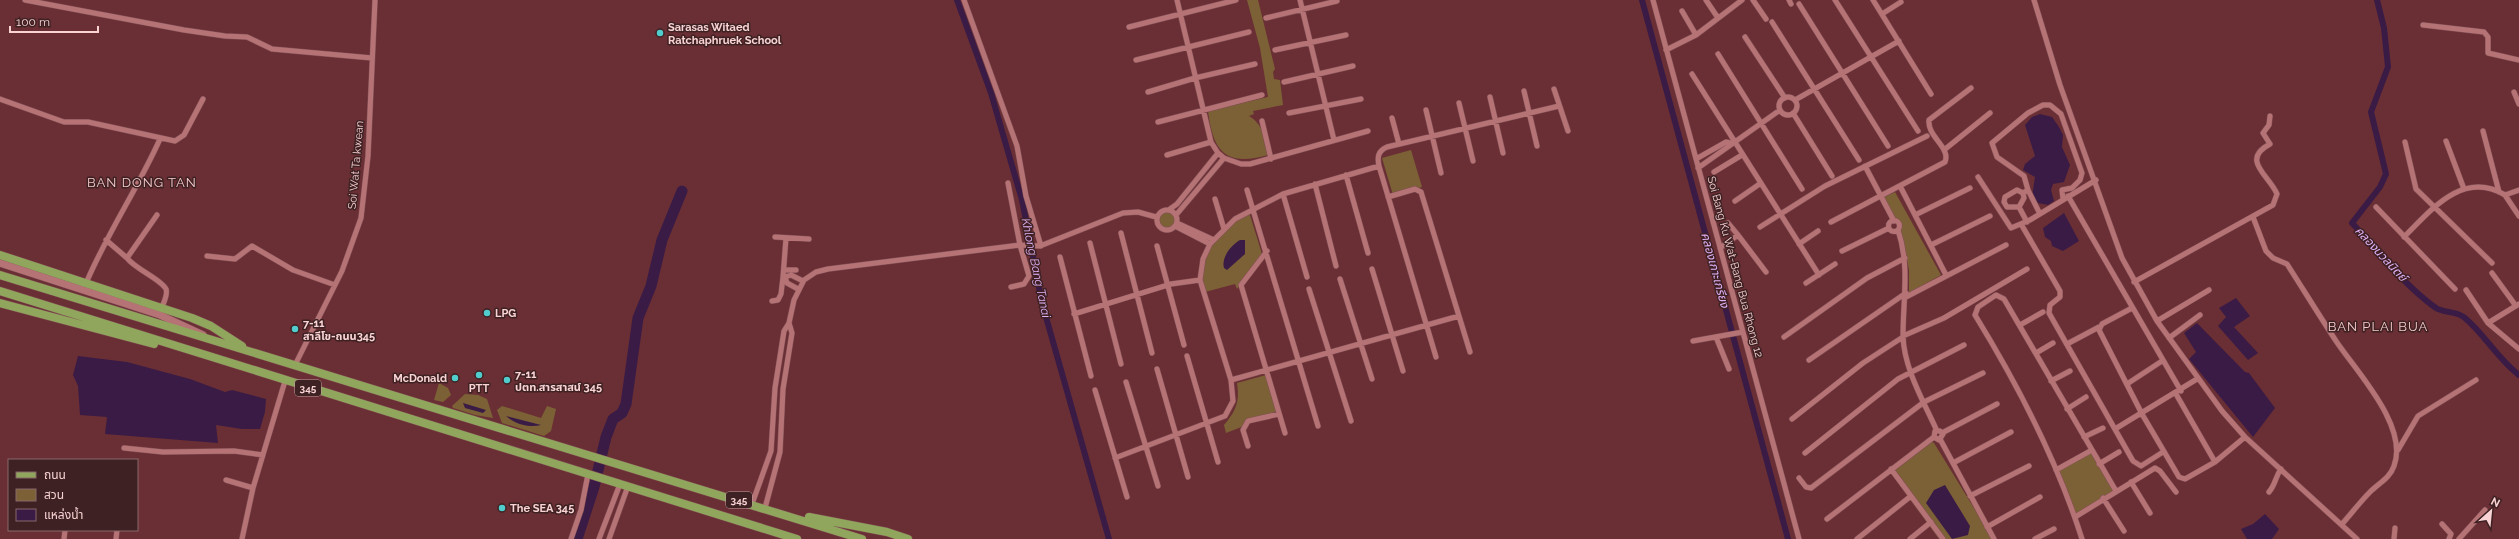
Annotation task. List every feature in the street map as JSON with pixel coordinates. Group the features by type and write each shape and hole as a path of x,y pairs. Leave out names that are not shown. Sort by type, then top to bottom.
{"main road":[{"path":"0,255 87,281 162,307 211,326 248,350"},
{"name":"345","path":"0,263 160,316 215,340"},
{"name":"345","path":"0,275 616,462 862,539"},
{"name":"345","path":"0,291 285,381 797,539"},
{"path":"0,303 108,334 200,353"},
{"path":"775,511 887,532 907,539"},
{"path":"757,526 786,539"},
{"path":"891,539 894,537 907,539"}],"street":[{"path":"25,0 184,30 225,36 247,37 272,49 372,58"},
{"name":"Soi Wat Ta kwean","path":"296,365 335,285 358,229 364,203 376,0"},
{"path":"964,0 1017,146 1026,196 1039,246"},
{"path":"1177,0 1211,142 1218,153 1224,158 1241,164 1250,164 1368,131"},
{"path":"1129,27 1236,0"},
{"path":"1300,0 1334,140"},
{"name":"Soi Bang Ku Wat-Bang Bua Rhong 12","path":"1653,0 1720,248 1740,333 1799,539"},
{"path":"1706,0 1718,18"},
{"path":"1753,0 1766,19"},
{"path":"1835,0 1918,131"},
{"path":"1873,0 1931,94"},
{"path":"2034,0 2060,85 2096,180 2122,258 2157,321 2197,379 2245,437 2357,539"},
{"path":"1266,18 1337,1"},
{"path":"1666,50 1696,35 1740,1"},
{"path":"1882,14 1901,2"},
{"path":"1799,4 1888,146"},
{"path":"1682,11 1696,35"},
{"path":"1772,22 1859,160"},
{"path":"2422,25 2484,32 2488,37 2488,53 2519,60"},
{"path":"1136,60 1249,32"},
{"path":"1274,50 1346,35"},
{"path":"1745,37 1785,98"},
{"path":"1795,100 1898,41"},
{"path":"1718,54 1802,188"},
{"path":"1148,92 1195,78 1255,64"},
{"path":"1284,82 1353,66"},
{"path":"1692,74 1733,142 1761,183 1819,275"},
{"path":"1831,222 1945,162 1944,150 1931,133 1929,120 1971,88"},
{"path":"1554,89 1568,131"},
{"path":"1524,91 1536,146"},
{"path":"2514,92 2519,104"},
{"path":"1158,122 1262,95"},
{"path":"1490,97 1503,153"},
{"path":"1790,97 1795,100 1797,106 1793,113 1787,115 1780,110 1779,104 1785,98 1790,97"},
{"path":"0,99 64,122 88,122 160,139 175,141 184,135 203,99"},
{"path":"1289,113 1361,99"},
{"path":"1459,103 1473,161"},
{"path":"1978,177 2009,227 2013,228 2027,222 2040,214 2066,198 2073,191 2080,180 2082,173 2075,158 2074,148 2062,114 2050,105 2043,105 2028,113 1992,143 1997,156 2024,176 2026,192 2040,214"},
{"path":"1436,357 1377,158 1383,149 1399,144 1528,112 1559,106"},
{"path":"1426,110 1442,173"},
{"path":"1698,168 1729,148 1733,142 1780,110"},
{"path":"1793,113 1832,176"},
{"path":"1944,150 1990,113"},
{"path":"2134,282 2273,205 2276,201 2276,191 2258,165 2256,158 2260,149 2270,144 2263,133 2269,125 2270,116"},
{"path":"1392,118 1399,144"},
{"path":"1262,121 1271,159"},
{"path":"2483,131 2499,192"},
{"path":"1760,227 1825,186 1927,136"},
{"path":"87,281 106,240 144,174 160,139"},
{"path":"2446,141 2464,190"},
{"path":"1167,155 1211,142"},
{"path":"1696,159 1726,142 1733,142"},
{"path":"2405,142 2412,168 2413,182 2416,189 2492,264"},
{"path":"1170,210 1186,193 1218,153"},
{"path":"1714,172 1742,155"},
{"path":"1176,224 1176,215 1192,198 1224,158"},
{"path":"1115,458 1225,416 1230,409 1233,401 1231,380 1200,280 1203,259 1212,242 1224,229 1253,209 1283,194 1379,166"},
{"path":"1866,166 1894,221 1899,225 1898,230 1905,258 1906,295 1903,336 1911,371 1924,402 1940,432 1940,439 1994,539"},
{"path":"1346,175 1368,253"},
{"path":"2096,180 2073,191 2062,190 2162,361 2215,462"},
{"path":"1008,183 1028,279 1024,284 1011,288"},
{"path":"1735,201 1761,183"},
{"path":"1315,184 1336,266"},
{"path":"1900,186 1946,275"},
{"path":"2404,237 2434,207 2451,194 2480,187 2491,188 2505,195 2519,216"},
{"path":"1915,215 1970,188"},
{"path":"1247,190 1267,251 1318,426"},
{"path":"1388,197 1415,190 1421,192 1470,352"},
{"path":"2019,207 2007,207 2004,200 2017,190 2026,192"},
{"path":"2505,195 2519,190"},
{"path":"2019,207 2026,192"},
{"path":"1186,193 1192,198"},
{"path":"1283,194 1307,277"},
{"path":"1215,199 1224,229"},
{"path":"2019,207 2027,222"},
{"path":"2376,207 2456,289"},
{"path":"1176,215 1170,210 1162,210 1156,217 1157,225 1164,230 1176,224"},
{"path":"752,504 771,451 775,388 784,331 789,323 798,289 803,281 816,272 828,269 1022,245 1039,246 1123,213 1138,212 1156,217"},
{"path":"127,258 157,215"},
{"path":"1931,245 1990,216"},
{"path":"2253,217 2266,251 2273,258 2287,264 2339,345 2372,388 2389,421 2398,450"},
{"path":"1842,251 1888,228 1889,223 1894,221"},
{"path":"1728,223 1766,272"},
{"path":"1176,224 1212,242"},
{"path":"2020,224 2060,291 2060,297 2052,303 2049,310 2115,429 2137,465 2141,466 2163,452"},
{"path":"1888,228 1893,232 1898,230"},
{"path":"1800,244 1818,231"},
{"path":"1121,232 1152,353"},
{"path":"1720,248 1738,235"},
{"path":"775,237 809,238"},
{"path":"772,301 778,300 782,294 786,238"},
{"path":"106,240 127,258 138,270 164,287 167,294 162,307"},
{"path":"1090,243 1122,364"},
{"path":"1809,360 1906,295 2006,245"},
{"path":"207,256 234,259 252,246 294,270 335,285"},
{"path":"1158,246 1184,345"},
{"path":"1267,251 1241,285 1285,433"},
{"path":"1060,257 1091,376"},
{"path":"1784,337 1867,278 1905,258"},
{"path":"1806,283 1835,264"},
{"path":"1372,269 1394,335 1404,371"},
{"path":"1792,419 1863,363 1903,336 1944,318 2027,269"},
{"path":"784,270 796,270"},
{"path":"2488,323 2517,305 2492,273"},
{"path":"784,277 791,275 803,281"},
{"path":"784,277 788,283 798,289"},
{"path":"1340,279 1362,343 1372,379"},
{"path":"1074,314 1137,293 1168,285 1200,280"},
{"path":"1309,289 1350,421"},
{"path":"2157,321 2208,290"},
{"path":"2466,290 2488,323 2518,346"},
{"path":"2082,539 2075,517 2056,470 2021,394 1975,314 1975,310 1996,295 1999,295 2020,325 2067,409 2116,491"},
{"path":"2067,344 2132,308"},
{"path":"2020,325 2043,312"},
{"path":"2169,338 2200,315"},
{"path":"1231,380 1329,354 1362,343 1459,316"},
{"path":"765,508 780,452 782,389 792,332 789,323"},
{"path":"2099,327 2099,330 2142,414 2179,477 2183,480 2215,462 2245,437"},
{"path":"1693,341 1740,333"},
{"path":"1716,337 1730,369"},
{"path":"2036,353 2054,343"},
{"path":"1805,452 1878,393 1911,371 1964,345"},
{"path":"1187,356 1218,462"},
{"path":"2127,384 2162,361"},
{"path":"1157,370 1188,477"},
{"path":"2051,381 2070,371"},
{"path":"1799,478 1806,487 1811,488 1924,402 1983,373"},
{"path":"2115,429 2142,414 2197,379"},
{"path":"2342,524 2371,491 2387,477 2394,465 2398,450 2418,416 2476,380"},
{"path":"242,539 254,488 285,381"},
{"path":"1126,382 1158,486"},
{"path":"775,388 782,389"},
{"path":"1095,390 1127,497"},
{"path":"2067,409 2086,397"},
{"path":"1828,519 1890,469 1940,432 1997,404"},
{"path":"1248,446 1243,430 1245,424 1252,420 1279,414"},
{"path":"2084,437 2103,428"},
{"path":"1953,463 2011,432"},
{"path":"1934,437 1940,439"},
{"path":"124,448 172,452 234,451 263,455"},
{"path":"2056,470 2092,450"},
{"path":"771,451 780,452"},
{"path":"2099,464 2119,452"},
{"path":"1970,496 2029,466"},
{"path":"2075,517 2103,498 2157,468 2176,492"},
{"path":"1890,469 1943,539"},
{"path":"2269,492 2277,482 2276,476 2281,469"},
{"path":"571,539 581,510 590,475"},
{"path":"226,480 254,488"},
{"path":"2131,482 2150,513"},
{"path":"599,539 624,485"},
{"path":"609,539 624,485"},
{"path":"1857,539 1911,496"},
{"path":"1987,527 2040,497"},
{"path":"2103,498 2124,531"},
{"path":"2459,539 2485,510"},
{"path":"1910,539 1931,522"},
{"path":"2442,524 2452,534 2450,539"},
{"path":"2394,539 2395,528"},
{"path":"2035,539 2054,529"}],"green space":[{"path":"1247,0 1258,0 1275,69 1273,72 1274,79 1280,80 1283,105 1253,111 1254,114 1249,116 1261,128 1265,138 1268,155 1242,159 1232,157 1224,153 1218,146 1210,125 1208,111 1268,97 1260,48"},
{"path":"1411,150 1422,187 1393,195 1382,158"},
{"path":"1895,192 1941,275 1909,293 1909,270 1900,227 1893,220 1882,198"},
{"path":"1163,210 1171,210 1177,216 1177,224 1171,230 1163,230 1157,224 1157,216"},
{"path":"1249,212 1263,257 1237,289 1235,284 1205,292 1202,279 1203,267 1206,256 1212,245 1229,226"},
{"path":"1266,375 1277,413 1226,433 1224,425 1232,415 1236,406 1238,396 1237,383"},
{"path":"439,383 448,388 451,395 443,402 434,400"},
{"path":"465,394 478,395 487,399 493,418 475,415 453,408 452,406"},
{"path":"502,406 541,418 547,406 556,409 551,431 544,436 502,423 497,410"},
{"path":"1930,441 1934,443 1993,539 1939,539 1890,472"},
{"path":"2092,450 2118,494 2077,516 2058,470"}],"water":[{"path":"2040,114 2052,117 2059,127 2063,135 2062,147 2070,165 2064,182 2053,184 2051,190 2054,201 2048,205 2038,203 2032,196 2035,177 2023,170 2025,164 2035,156 2025,125 2032,117"},
{"path":"2064,213 2079,241 2063,251 2052,246 2051,241 2045,237 2043,228"},
{"path":"1240,240 1245,240 1245,254 1227,270 1224,268 1223,264 1225,256 1230,248"},
{"path":"2236,298 2250,316 2234,327 2258,353 2248,360 2218,326 2226,317 2219,308"},
{"path":"2197,323 2245,372 2249,373 2275,408 2253,437 2189,359 2196,352 2184,333"},
{"path":"78,356 127,362 190,379 225,392 232,390 266,399 265,412 260,429 242,429 216,425 218,443 105,434 107,417 80,415 78,386 73,375"},
{"path":"463,403 486,410 483,413 465,408"},
{"path":"506,416 541,425 522,425"},
{"path":"1945,485 1970,526 1968,535 1952,539 1926,503 1934,490"},
{"path":"2265,514 2279,529 2272,539 2247,539 2241,529 2253,524"}],"waterway":[{"name":"Khlong Bang Tanai","path":"957,0 991,93 1022,200 1042,303 1109,539"},
{"name":"คลองเกาะเกรียง","path":"1642,0 1788,539"},
{"name":"คลองนวลนิตย์","path":"2377,0 2384,28 2388,67 2371,112 2386,174 2380,187 2352,223 2413,289 2436,308 2458,314 2465,318 2511,369 2519,375"},
{"path":"577,539 594,487 606,437 613,419 622,413 626,404 638,318 651,286 662,240 682,191"}],"place":[{"name":"Sarasas Witaed Ratchaphruek School","path":"660,33"},
{"name":"LPG","path":"487,313"},
{"name":"7-11 สาลีโข-ถนน345","path":"295,329"},
{"name":"PTT","path":"479,375"},
{"name":"McDonald","path":"455,378"},
{"name":"7-11 ปตท.สารสาสน์ 345","path":"507,380"},
{"name":"The SEA 345","path":"502,508"}],"district":[{"name":"BAN DONG TAN","path":"142,182"},
{"name":"BAN PLAI BUA","path":"2378,326"}]}
